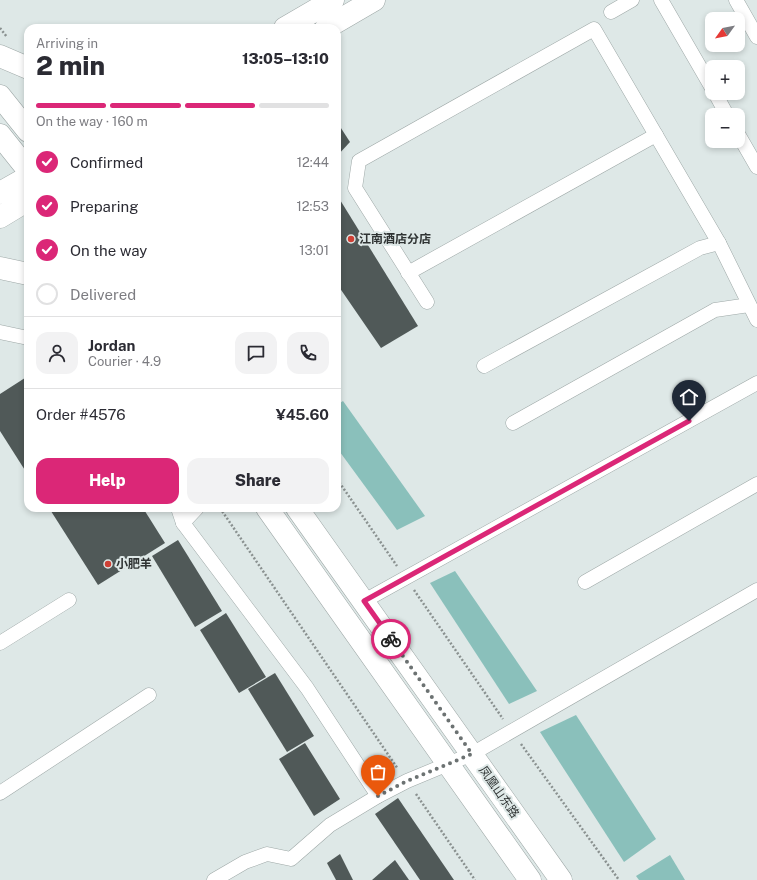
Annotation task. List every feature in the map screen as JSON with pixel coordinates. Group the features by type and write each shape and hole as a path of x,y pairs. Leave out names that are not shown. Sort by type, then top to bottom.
{"main road":[{"path":"293,24 333,0"},
{"path":"333,24 374,0"},
{"path":"0,56 24,66"},
{"path":"0,96 24,126"},
{"path":"0,135 24,165"},
{"path":"0,194 24,179"},
{"path":"0,217 24,202"},
{"path":"0,268 24,273"},
{"path":"270,512 530,880"},
{"name":"凤凰山东路","path":"300,512 561,880"}],"street":[{"path":"611,12 632,0"},
{"path":"661,0 705,76"},
{"path":"736,0 757,37"},
{"path":"427,302 355,188 359,161 594,29 719,244 757,320"},
{"path":"408,273 656,135"},
{"path":"745,146 757,166"},
{"path":"484,366 700,248 719,244"},
{"path":"513,423 716,310 750,305"},
{"path":"0,332 24,337"},
{"path":"364,601 757,383"},
{"path":"585,582 757,484"},
{"path":"179,512 183,523 307,688 378,796"},
{"path":"183,523 193,512"},
{"path":"214,880 245,862 267,854 291,859 330,825 378,796 407,781 472,754 757,590"},
{"path":"0,643 70,600"},
{"path":"0,793 149,695"}],"path":[{"path":"341,485 512,731 619,880"},
{"path":"223,512 475,880"}],"shaded area":[{"path":"343,401 425,516 397,530 341,453 341,402"},
{"path":"455,571 537,691 509,704 430,583"},
{"path":"576,715 656,839 624,862 540,732"},
{"path":"670,855 685,880 639,880 636,876"}],"building":[{"path":"341,128 350,142 341,152"},
{"name":"江南酒店分店","path":"341,201 418,326 381,348 341,290"},
{"path":"24,379 24,469 0,431 0,394"},
{"name":"小肥羊","path":"52,512 146,512 165,543 98,585"},
{"path":"178,540 222,611 195,627 152,556"},
{"path":"226,613 266,677 239,693 200,630"},
{"path":"275,673 314,736 287,752 248,689"},
{"path":"305,743 340,799 314,816 279,759"},
{"path":"398,798 454,880 420,880 375,814"},
{"path":"340,854 353,880 336,880 327,863"},
{"path":"395,860 409,880 372,880"}],"way so far":[{"path":"378,796 407,781 472,754 391,639"}],"place":[{"name":"江南酒店分店","path":"351,239"},
{"name":"小肥羊","path":"108,564"}],"route":[{"path":"391,639 364,601 689,421"}]}
